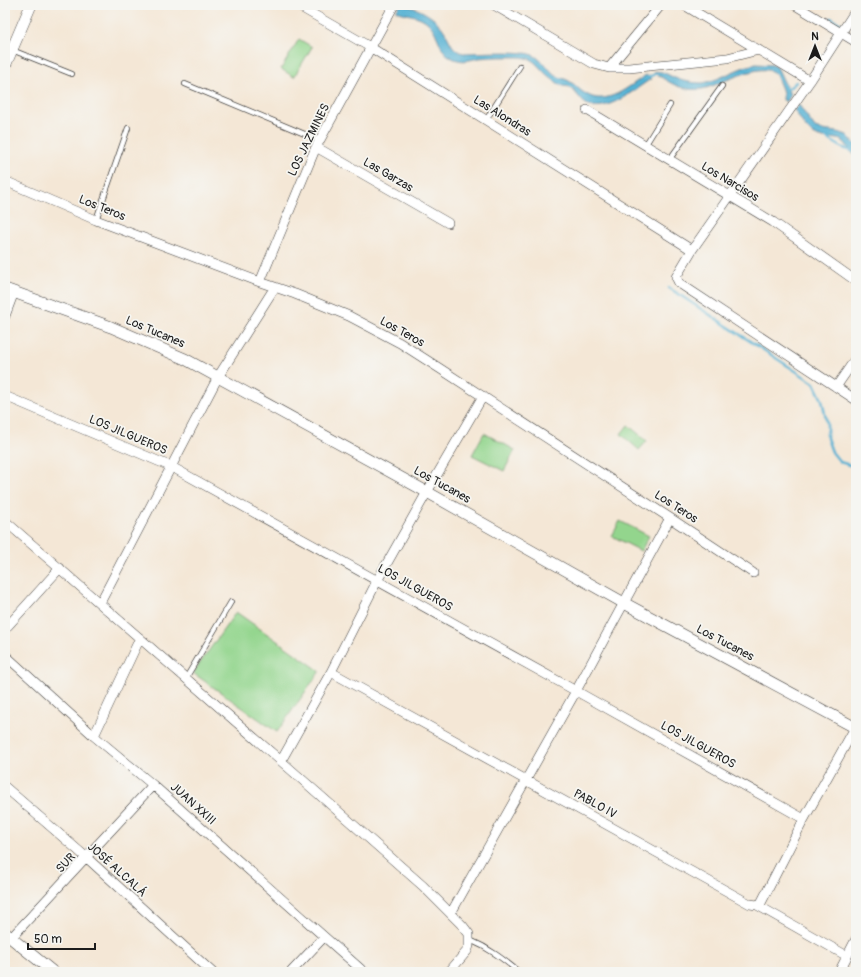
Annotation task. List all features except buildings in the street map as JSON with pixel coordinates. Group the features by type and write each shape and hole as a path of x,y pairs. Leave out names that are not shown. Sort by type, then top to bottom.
{"street":[{"path":"5,66 31,5"},
{"name":"Las Alondras","path":"297,5 370,47 692,250"},
{"path":"494,5 594,64 609,68 629,68 727,58 759,50"},
{"path":"609,68 661,5"},
{"path":"684,5 810,82"},
{"path":"795,5 856,42"},
{"name":"LOS JAZMINES","path":"260,282 318,143 392,9"},
{"path":"856,10 810,82 692,250 676,277 679,283 856,400"},
{"name":"Los Narcisos","path":"587,110 646,144 773,222 856,281"},
{"name":"Las Garzas","path":"318,143 448,223"},
{"name":"Los Teros","path":"5,180 96,220 349,316 400,344 483,396 753,573"},
{"path":"100,603 218,377 275,287"},
{"path":"5,316 9,290"},
{"name":"Los Tucanes","path":"9,290 111,327 185,360 218,377 624,603 856,727"},
{"path":"836,387 856,358"},
{"name":"LOS JILGUEROS","path":"5,396 172,467 804,819"},
{"path":"281,761 331,672 377,581 483,396"},
{"path":"450,913 576,691 670,518"},
{"path":"5,521 423,886 463,926 469,934 470,940 467,951 449,972"},
{"path":"5,629 60,568"},
{"path":"94,736 140,638"},
{"name":"JUAN XXIII","path":"5,655 94,736 153,785 364,972"},
{"name":"PABLO IV","path":"331,672 750,904 757,905 847,956"},
{"path":"757,905 761,903 804,819 856,727"},
{"name":"SUR","path":"8,935 87,858 153,785"},
{"name":"JOSÉ ALCALÁ","path":"5,787 87,858 212,972"},
{"path":"8,935 53,972"},
{"path":"291,972 324,937"},
{"path":"839,972 856,939"}],"lane":[{"path":"12,50 72,74"},
{"path":"486,120 520,66"},
{"name":"Las Garzas","path":"186,84 318,143"},
{"path":"670,160 722,86"},
{"path":"646,144 670,104"},
{"path":"96,220 128,128"},
{"path":"186,678 231,602"},
{"path":"470,940 496,953 519,972"}],"green space":[{"path":"299,39 312,47 294,77 281,69"},
{"path":"628,425 647,441 639,450 621,434"},
{"path":"484,433 515,450 504,471 472,455"},
{"path":"620,521 649,536 641,551 612,536"},
{"path":"236,612 320,671 277,732 193,673"}],"water":[{"path":"400,5 414,8 428,14 444,30 453,47 460,52 527,53 533,55 555,75 569,81 584,93 594,97 610,97 618,94 646,75 651,79 611,104 594,106 586,104 571,89 557,83 533,61 527,58 489,57 463,61 452,58 447,55 441,47 435,32 429,24 418,17 396,11"},
{"path":"756,64 773,65 777,67 789,92 790,96 787,102 783,100 782,90 775,74 769,70 761,70 740,75 702,89 687,89 678,86 654,72 663,72 683,81 703,83"},
{"path":"799,105 815,128 847,135 856,145 856,156 841,140 823,138 809,131 794,110"}],"waterway":[{"path":"831,18 841,24"},
{"path":"647,78 659,73"},
{"path":"786,90 796,82"},
{"path":"825,137 843,148 856,152"},
{"path":"669,288 814,383 822,400 827,423 827,438 832,452 840,462 856,467"}]}
